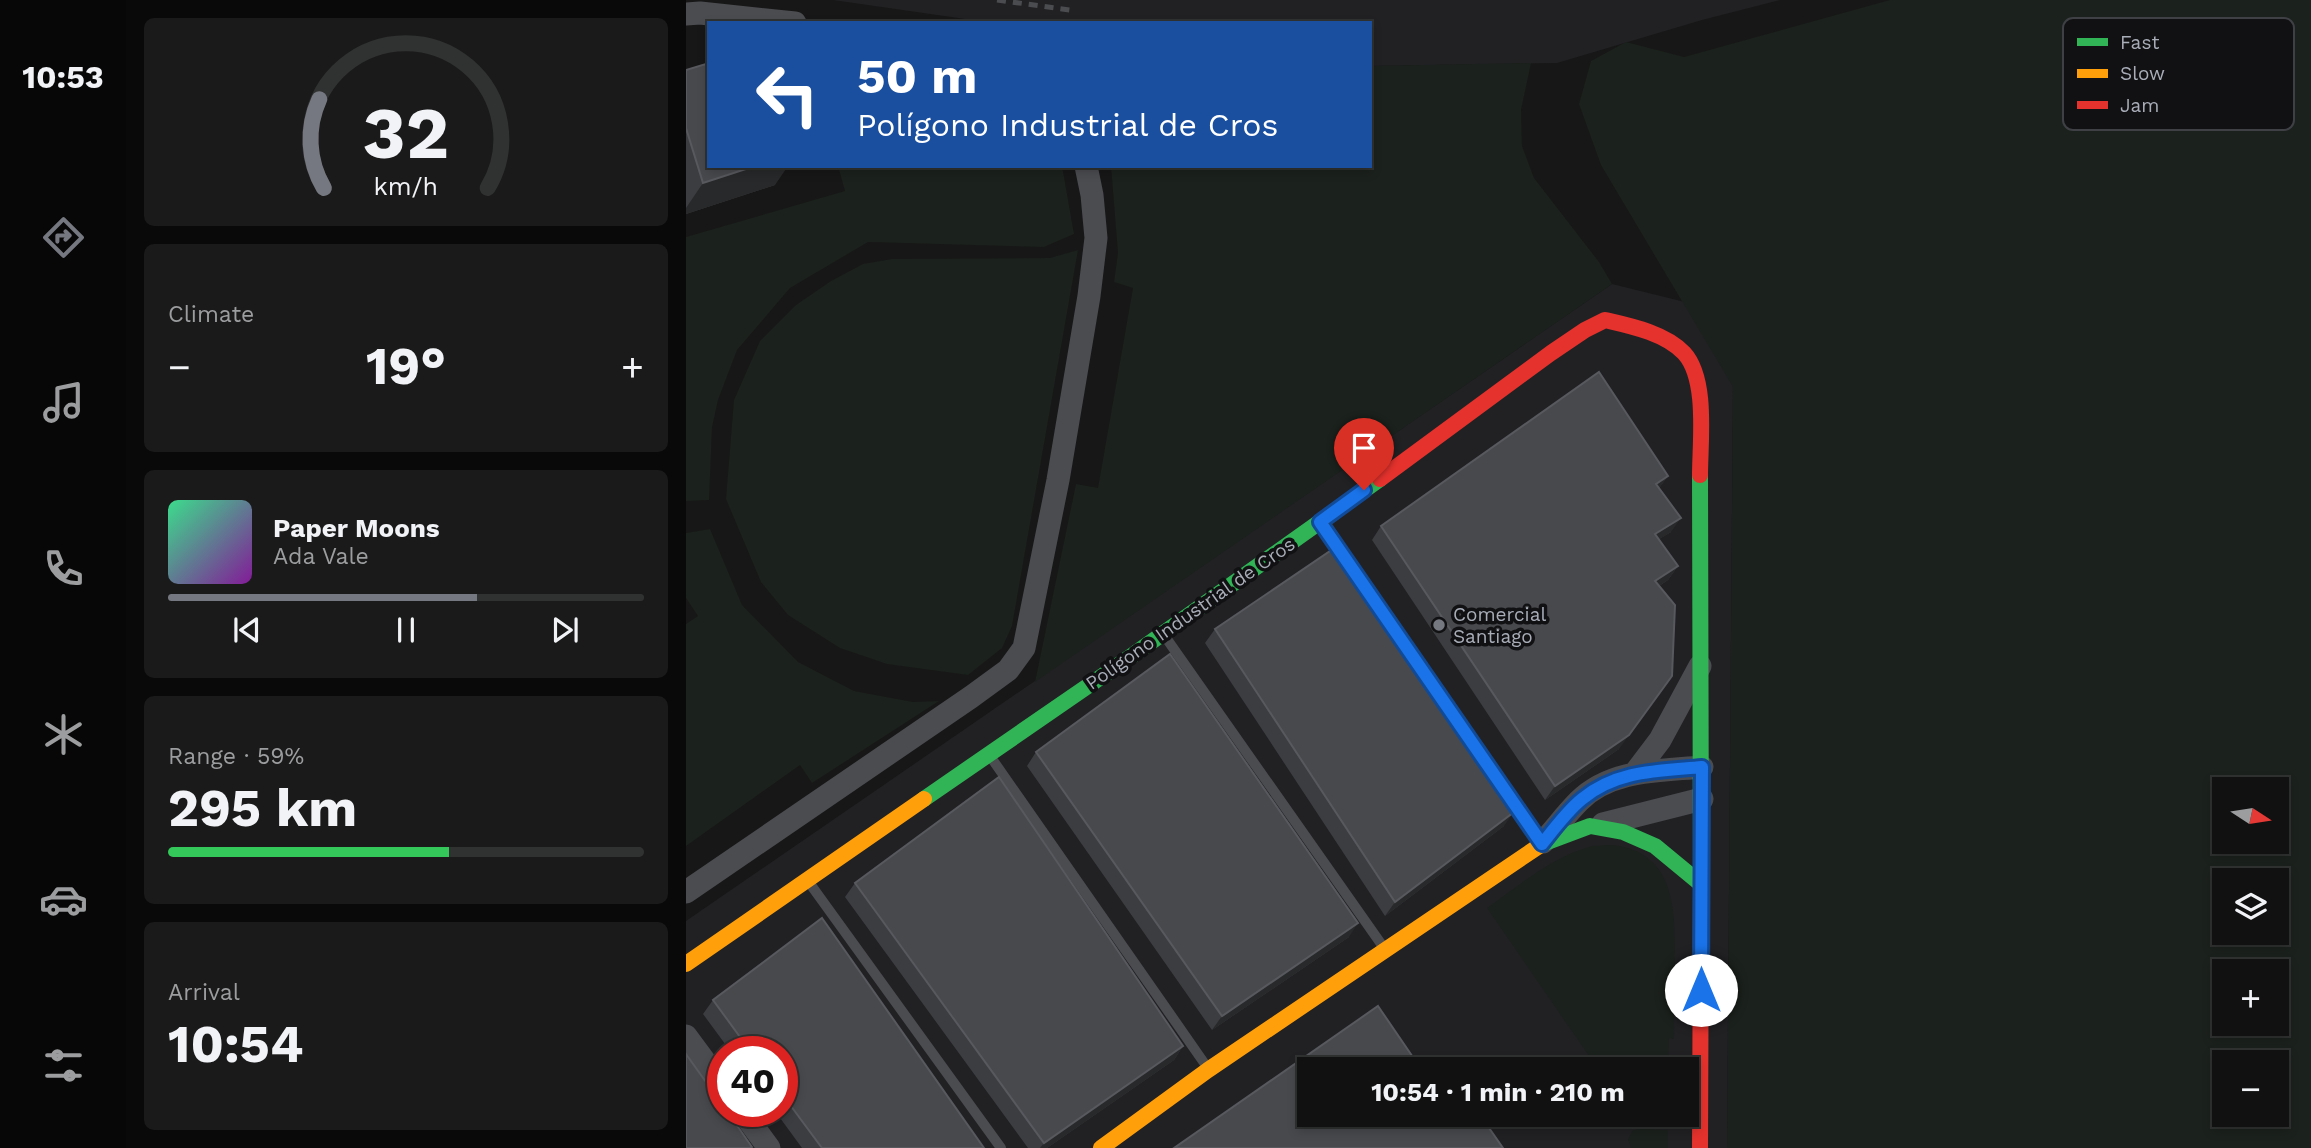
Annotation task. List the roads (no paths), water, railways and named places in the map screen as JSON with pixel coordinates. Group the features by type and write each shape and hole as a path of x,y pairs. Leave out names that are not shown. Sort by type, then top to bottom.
{"street":[{"path":"686,14 776,21"},
{"path":"686,892 981,690 1008,670 1024,648 1058,480 1089,296 1096,238 1086,168"},
{"name":"Polígono Industrial de Cros","path":"686,964 1320,522 1550,353 1605,320 1639,330 1683,352 1697,378 1700,398 1700,1148"},
{"name":"Polígono Industrial de Cros","path":"1635,773 1660,740 1701,663"},
{"path":"1101,1148 1208,1070 1542,844 1580,800 1605,782 1635,773 1702,767"},
{"path":"1542,844 1593,827 1702,799"},
{"path":"1593,827 1623,832 1655,846 1701,884"},
{"path":"686,1035 707,1064"},
{"path":"754,1127 769,1148"}],"lane":[{"path":"1320,522 1352,568"},
{"path":"1391,626 1542,844"},
{"path":"1162,633 1385,950"},
{"path":"989,755 1208,1070"},
{"path":"806,878 1001,1148"}],"railway":[{"path":"997,0 1070,10"}],"place":[{"name":"Comercial Santiago","path":"1439,625"}]}
